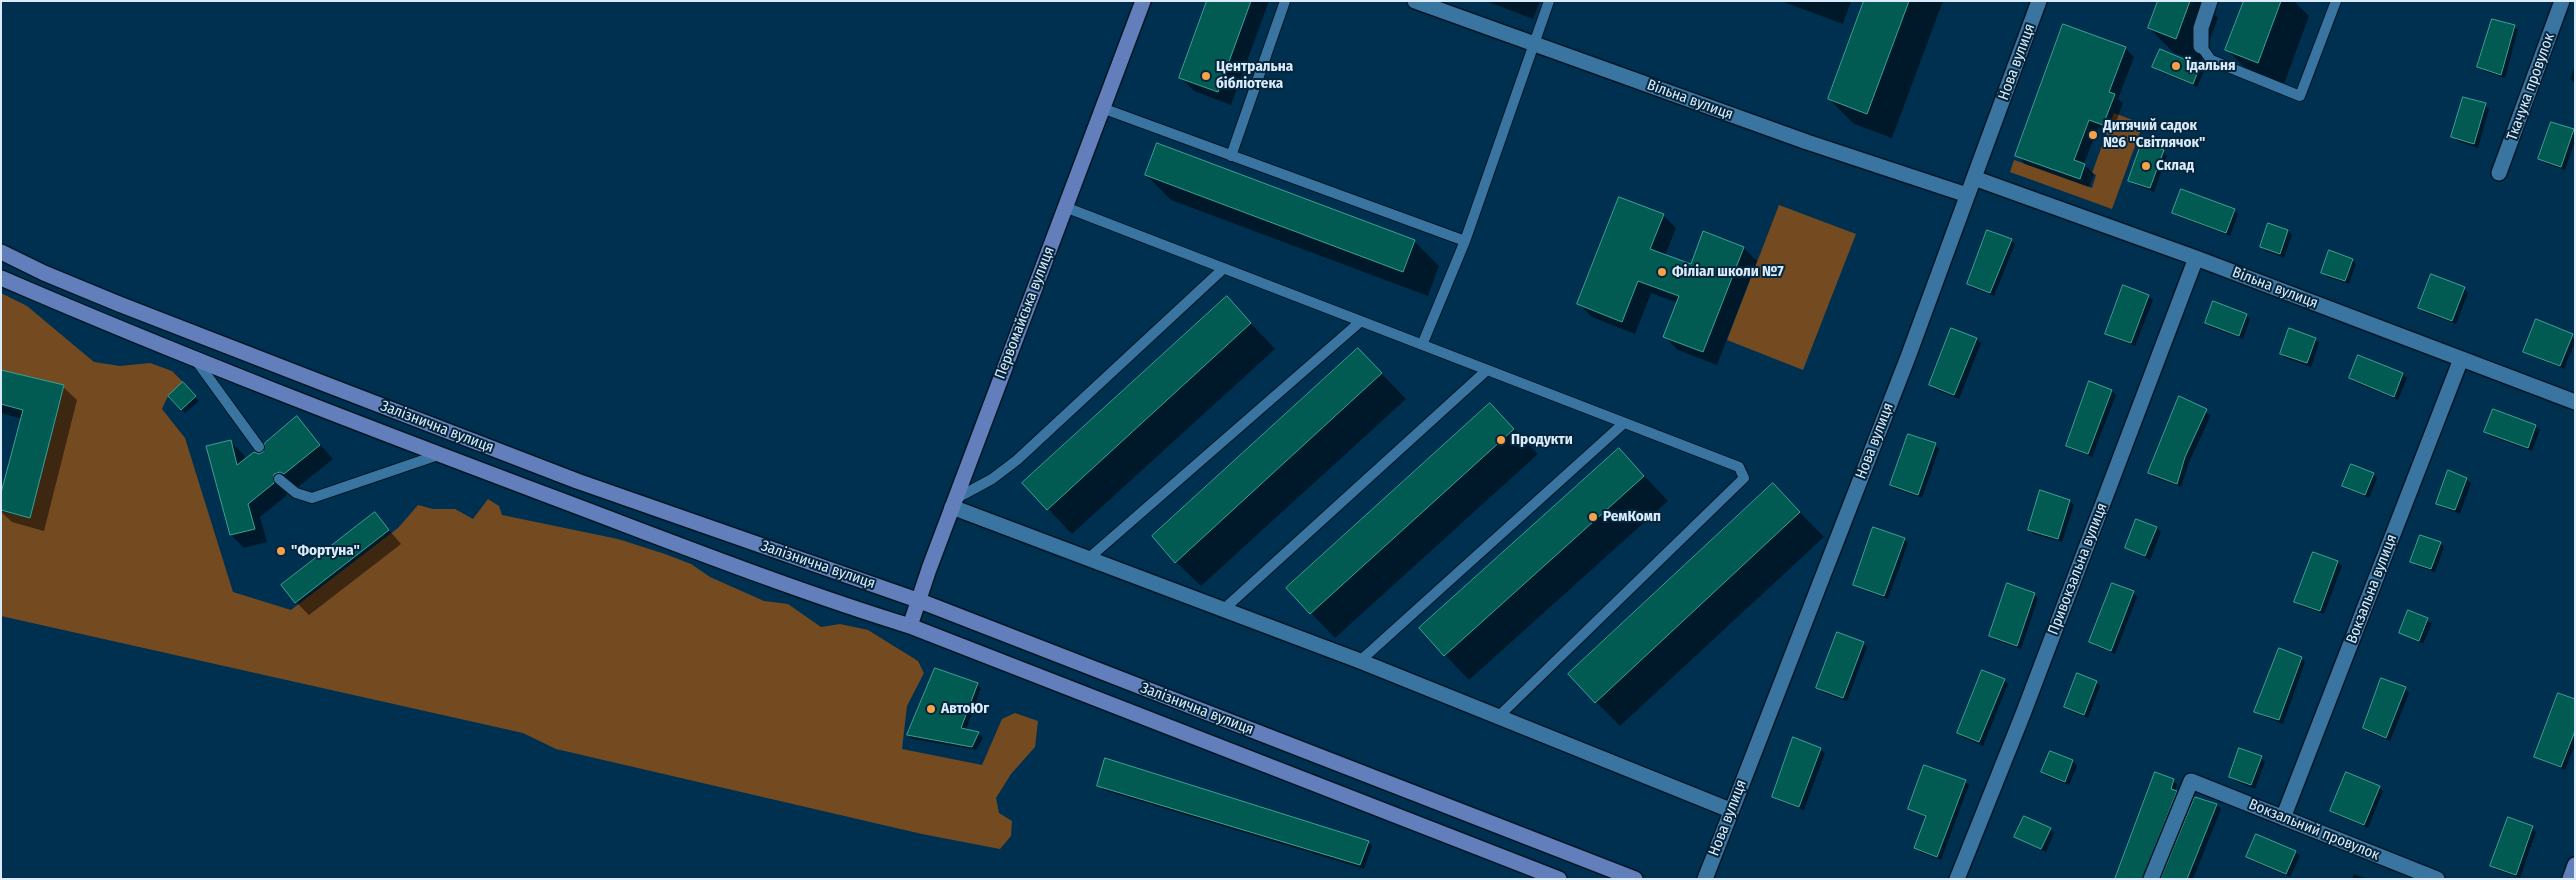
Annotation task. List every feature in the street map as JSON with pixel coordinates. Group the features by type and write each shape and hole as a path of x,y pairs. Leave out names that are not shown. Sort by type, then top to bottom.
{"main road":[{"name":"Первомайська вулиця","path":"910,626 920,601 929,569 1143,1"},
{"name":"Залізнична вулиця","path":"1,252 44,273 119,304 568,477 920,601 1635,879"},
{"name":"Залізнична вулиця","path":"1,278 195,358 441,454 821,599 910,626 1559,879"},
{"path":"2570,879 2575,865"}],"street":[{"name":"Вільна вулиця","path":"1414,1 1807,142 1967,195"},
{"name":"Нова вулиця","path":"1705,879 1730,810 1908,357 2039,1"},
{"path":"2201,46 2201,28 2210,1"},
{"name":"Ткачука провулок","path":"2499,173 2562,1"},
{"name":"Вільна вулиця","path":"1974,178 2196,258 2575,402"},
{"name":"Привокзальна вулиця","path":"1958,879 2023,714 2196,258"},
{"name":"Вокзальна вулиця","path":"2283,818 2461,359"},
{"path":"954,503 1089,558 1360,661 1730,810"},
{"name":"Вокзальний провулок","path":"2151,879 2191,781 2437,879"}],"lane":[{"path":"1231,156 1285,1"},
{"path":"1422,345 1465,241 1549,1"},
{"path":"2201,46 2211,60 2300,96 2336,1"},
{"path":"1102,108 1465,241"},
{"path":"1064,207 1739,467 1744,478 1499,716"},
{"path":"954,503 992,479 1017,460 1224,268"},
{"path":"1089,558 1361,321"},
{"path":"195,358 259,447"},
{"path":"1224,609 1487,370"},
{"path":"1360,661 1624,423"},
{"path":"278,479 296,493 312,498 441,454"}],"shaded area":[{"path":"2114,113 2143,124 2112,209 2010,172 2014,160 2092,188 2096,175 2092,173"},
{"path":"1779,205 1856,234 1803,370 1727,340"},
{"path":"1,293 27,306 94,362 120,366 150,363 172,371 183,382 168,396 162,409 185,438 233,592 291,610 398,528 418,505 433,509 455,509 473,519 488,499 499,506 502,515 618,539 691,564 710,577 764,601 788,604 821,627 840,624 868,630 918,661 924,673 907,706 902,749 982,765 1002,719 1015,713 1038,721 1035,747 1011,774 996,798 999,813 1012,821 1011,836 1000,849 922,834 556,749 523,733 1,616 1,511 30,518 64,386 1,370"}],"building":[{"path":"1207,1 1251,1 1218,92 1179,78"},
{"path":"1864,1 1909,1 1867,114 1828,99"},
{"path":"2158,1 2190,1 2176,39 2148,28"},
{"path":"2244,1 2281,1 2258,63 2225,50"},
{"path":"2492,19 2515,25 2501,75 2477,67"},
{"path":"2063,24 2126,47 2109,92 2115,94 2103,125 2089,120 2074,160 2085,164 2080,179 2015,156"},
{"name":"Їдальня","path":"2160,49 2200,66 2193,84 2152,67"},
{"path":"2463,97 2486,103 2474,144 2451,137"},
{"path":"2551,122 2574,129 2561,167 2538,159"},
{"name":"Склад","path":"2142,142 2164,150 2150,188 2128,181"},
{"path":"1157,143 1415,240 1403,272 1145,175"},
{"path":"2181,189 2235,209 2226,233 2172,213"},
{"name":"Філіал школи №7","path":"1619,197 1664,214 1650,249 1691,264 1703,231 1744,247 1703,352 1663,337 1679,296 1638,281 1622,322 1577,304"},
{"path":"2268,223 2288,230 2280,254 2260,247"},
{"path":"1987,230 2012,239 1990,293 1967,284"},
{"path":"2329,250 2353,259 2345,281 2321,273"},
{"path":"2431,274 2465,287 2452,321 2418,308"},
{"path":"2123,285 2149,295 2131,343 2105,334"},
{"path":"1227,296 1251,323 1047,510 1022,483"},
{"path":"2213,301 2247,314 2239,336 2205,323"},
{"path":"2536,319 2573,334 2560,366 2523,352"},
{"path":"1951,328 1977,338 1954,395 1929,385"},
{"path":"2289,328 2316,338 2307,363 2280,354"},
{"path":"1358,348 1382,373 1175,563 1152,536"},
{"path":"2358,355 2403,373 2394,397 2349,378"},
{"path":"1,370 64,385 30,518 1,510 1,493 23,410 1,404"},
{"path":"2089,381 2112,390 2088,454 2066,446"},
{"path":"183,382 196,396 181,410 168,396"},
{"path":"2179,396 2207,409 2185,457 2177,484 2148,473"},
{"path":"1490,403 1514,429 1310,614 1286,588"},
{"path":"2493,409 2536,425 2528,448 2484,432"},
{"path":"297,416 320,445 284,474 280,472 274,474 274,483 248,504 255,529 230,535 206,446 231,440 237,465 254,452 259,454 263,452 265,443"},
{"path":"1908,434 1936,443 1918,495 1890,485"},
{"path":"1619,448 1644,476 1444,656 1419,628"},
{"path":"2351,464 2374,473 2365,495 2342,486"},
{"path":"2448,470 2467,478 2455,510 2436,504"},
{"path":"1773,483 1800,512 1595,703 1568,674"},
{"path":"2040,490 2070,500 2058,539 2028,530"},
{"path":"375,512 389,530 295,603 281,585"},
{"path":"2136,519 2157,527 2145,556 2125,548"},
{"path":"1873,527 1905,538 1884,596 1853,585"},
{"path":"2420,535 2441,542 2431,569 2410,562"},
{"path":"2313,552 2338,561 2320,611 2294,602"},
{"path":"2007,583 2035,593 2017,646 1989,636"},
{"path":"2112,583 2134,591 2111,651 2089,642"},
{"path":"2408,610 2428,618 2419,641 2399,633"},
{"path":"1837,632 1864,642 1843,698 1816,688"},
{"path":"2279,648 2302,657 2279,720 2254,712"},
{"name":"АвтоЮг","path":"935,668 978,683 961,728 979,732 972,747 907,735"},
{"path":"1982,670 2005,679 1979,742 1957,733"},
{"path":"2077,673 2097,681 2084,715 2064,707"},
{"path":"2381,678 2406,687 2386,738 2363,728"},
{"path":"2558,693 2575,699 2575,731 2561,767 2534,757"},
{"path":"1793,737 1821,748 1799,807 1772,797"},
{"path":"2239,748 2262,756 2251,785 2229,777"},
{"path":"2050,751 2073,760 2065,782 2041,772"},
{"path":"1105,758 1369,841 1360,865 1097,786"},
{"path":"1924,765 1966,780 1937,857 1914,848 1926,816 1908,809"},
{"path":"2155,772 2174,779 2171,789 2177,791 2142,879 2115,879"},
{"path":"2346,772 2380,786 2364,825 2330,811"},
{"path":"2195,797 2217,804 2187,879 2161,879"},
{"path":"2024,816 2051,828 2041,849 2014,837"},
{"path":"2508,817 2533,826 2516,875 2490,866"},
{"path":"2256,834 2296,851 2286,874 2246,857"}],"place":[{"name":"Їдальня","path":"2176,66"},
{"name":"Центральна бібліотека","path":"1206,76"},
{"name":"Дитячий садок №6 \"Світлячок\"","path":"2093,135"},
{"name":"Склад","path":"2146,166"},
{"name":"Філіал школи №7","path":"1662,272"},
{"name":"Продукти","path":"1501,440"},
{"name":"РемКомп","path":"1593,517"},
{"name":"\"Фортуна\"","path":"281,551"},
{"name":"АвтоЮг","path":"931,709"}]}
